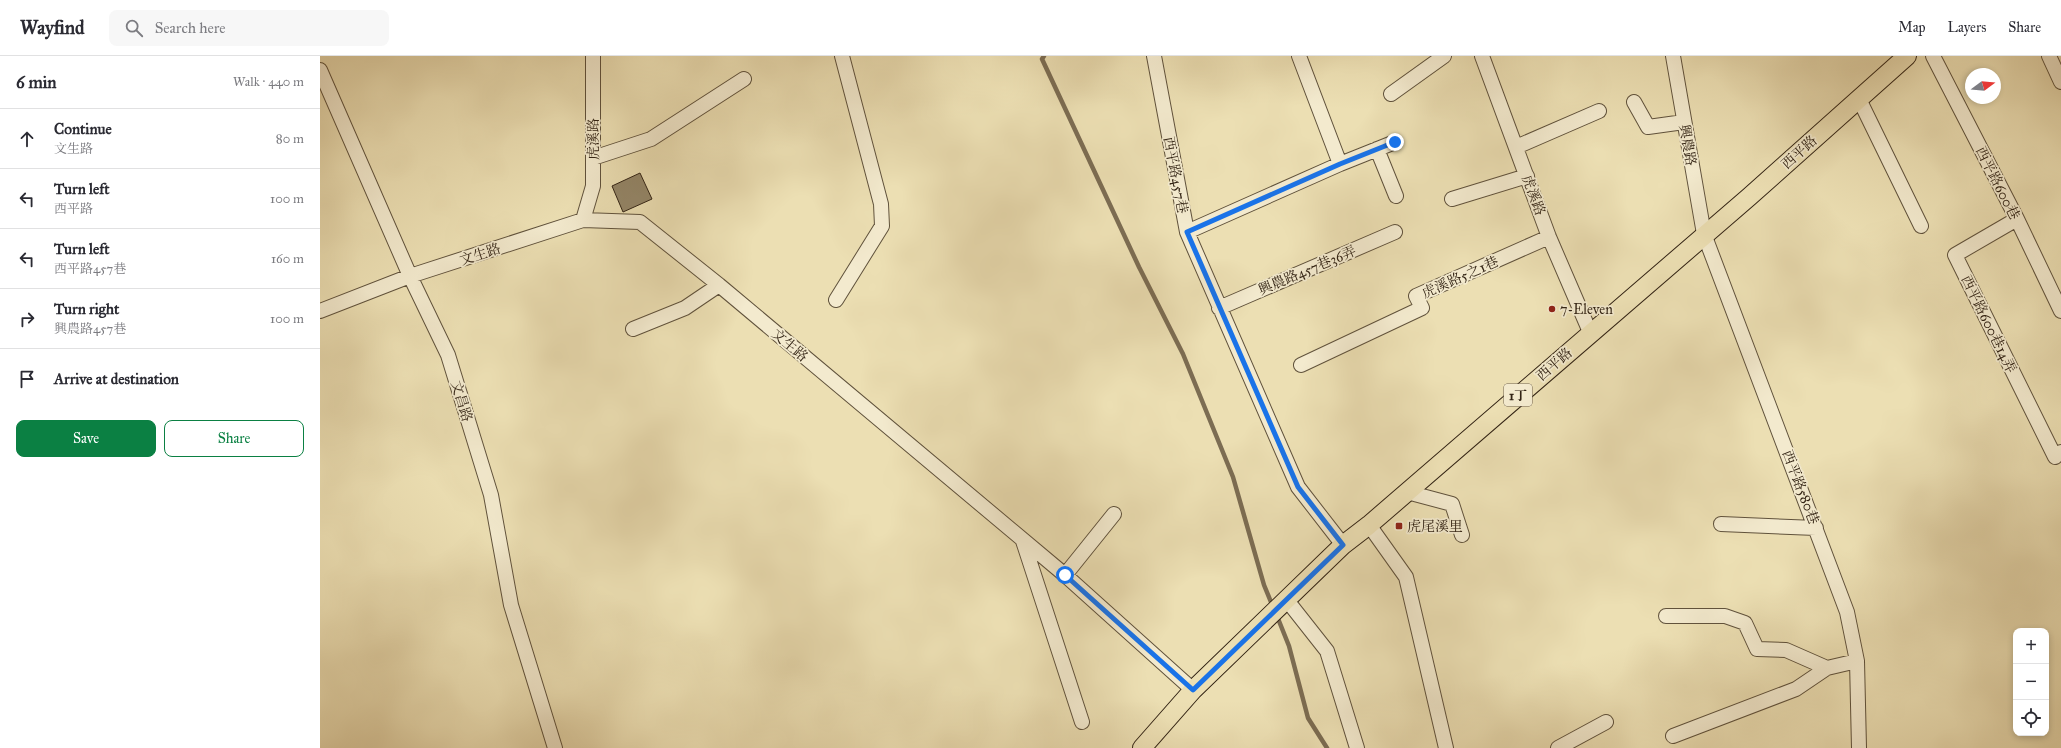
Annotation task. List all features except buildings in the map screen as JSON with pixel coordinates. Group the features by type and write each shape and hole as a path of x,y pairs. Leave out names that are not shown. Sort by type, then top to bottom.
{"main road":[{"name":"西平路","path":"1142,748 1193,690 1343,545 1369,525 1907,56"}],"street":[{"name":"虎溪路","path":"583,220 593,186 593,56"},
{"path":"836,300 882,226 881,204 842,56"},
{"name":"西平路457巷","path":"1154,56 1187,232 1298,487 1343,545"},
{"path":"1299,56 1340,164"},
{"path":"1392,94 1444,56"},
{"name":"虎溪路","path":"1482,56 1550,237 1590,332"},
{"name":"興農路","path":"1673,56 1704,234"},
{"name":"西平路600巷","path":"1933,56 2017,219 2061,311"},
{"path":"2049,56 2061,82"},
{"name":"文昌路","path":"320,70 410,276 450,363 491,495 512,605 555,748"},
{"path":"593,158 650,139 744,79"},
{"path":"1858,99 1921,226"},
{"path":"1634,102 1648,127 1684,122"},
{"path":"1516,147 1599,111"},
{"path":"1187,232 1340,164 1395,142"},
{"path":"1377,149 1396,196"},
{"path":"1452,199 1527,176"},
{"name":"西平路600巷14弄","path":"2017,219 1955,255 2058,455"},
{"name":"文生路","path":"320,311 410,276 583,220 640,222 719,285 1065,575 1193,690"},
{"name":"興農路457巷36弄","path":"1219,308 1395,232"},
{"name":"西平路580巷","path":"1704,234 1847,612 1857,661 1859,748"},
{"name":"虎溪路5之1巷","path":"1301,365 1422,308 1416,296 1550,237"},
{"path":"633,329 685,308 719,285"},
{"path":"1407,492 1452,504 1462,535"},
{"path":"1065,575 1114,514"},
{"path":"1721,524 1816,528"},
{"path":"1369,525 1406,577 1446,748"},
{"path":"1023,541 1082,722"},
{"path":"1286,599 1327,651 1357,748"},
{"path":"1666,616 1725,616 1745,623 1757,649 1786,650 1826,668"},
{"path":"1673,736 1796,689 1826,668 1857,661"},
{"path":"1558,748 1606,722"}],"waterway":[{"path":"1044,56 1042,59 1139,267 1183,354 1233,477 1264,585 1273,607"},
{"path":"1277,616 1289,646 1308,718 1327,748"}],"place":[{"name":"7-Eleven","path":"1552,309"},
{"name":"虎尾溪里","path":"1399,526"}],"route":[{"path":"1065,575 1193,690 1343,545 1298,487 1187,232 1340,164 1395,142"}]}
